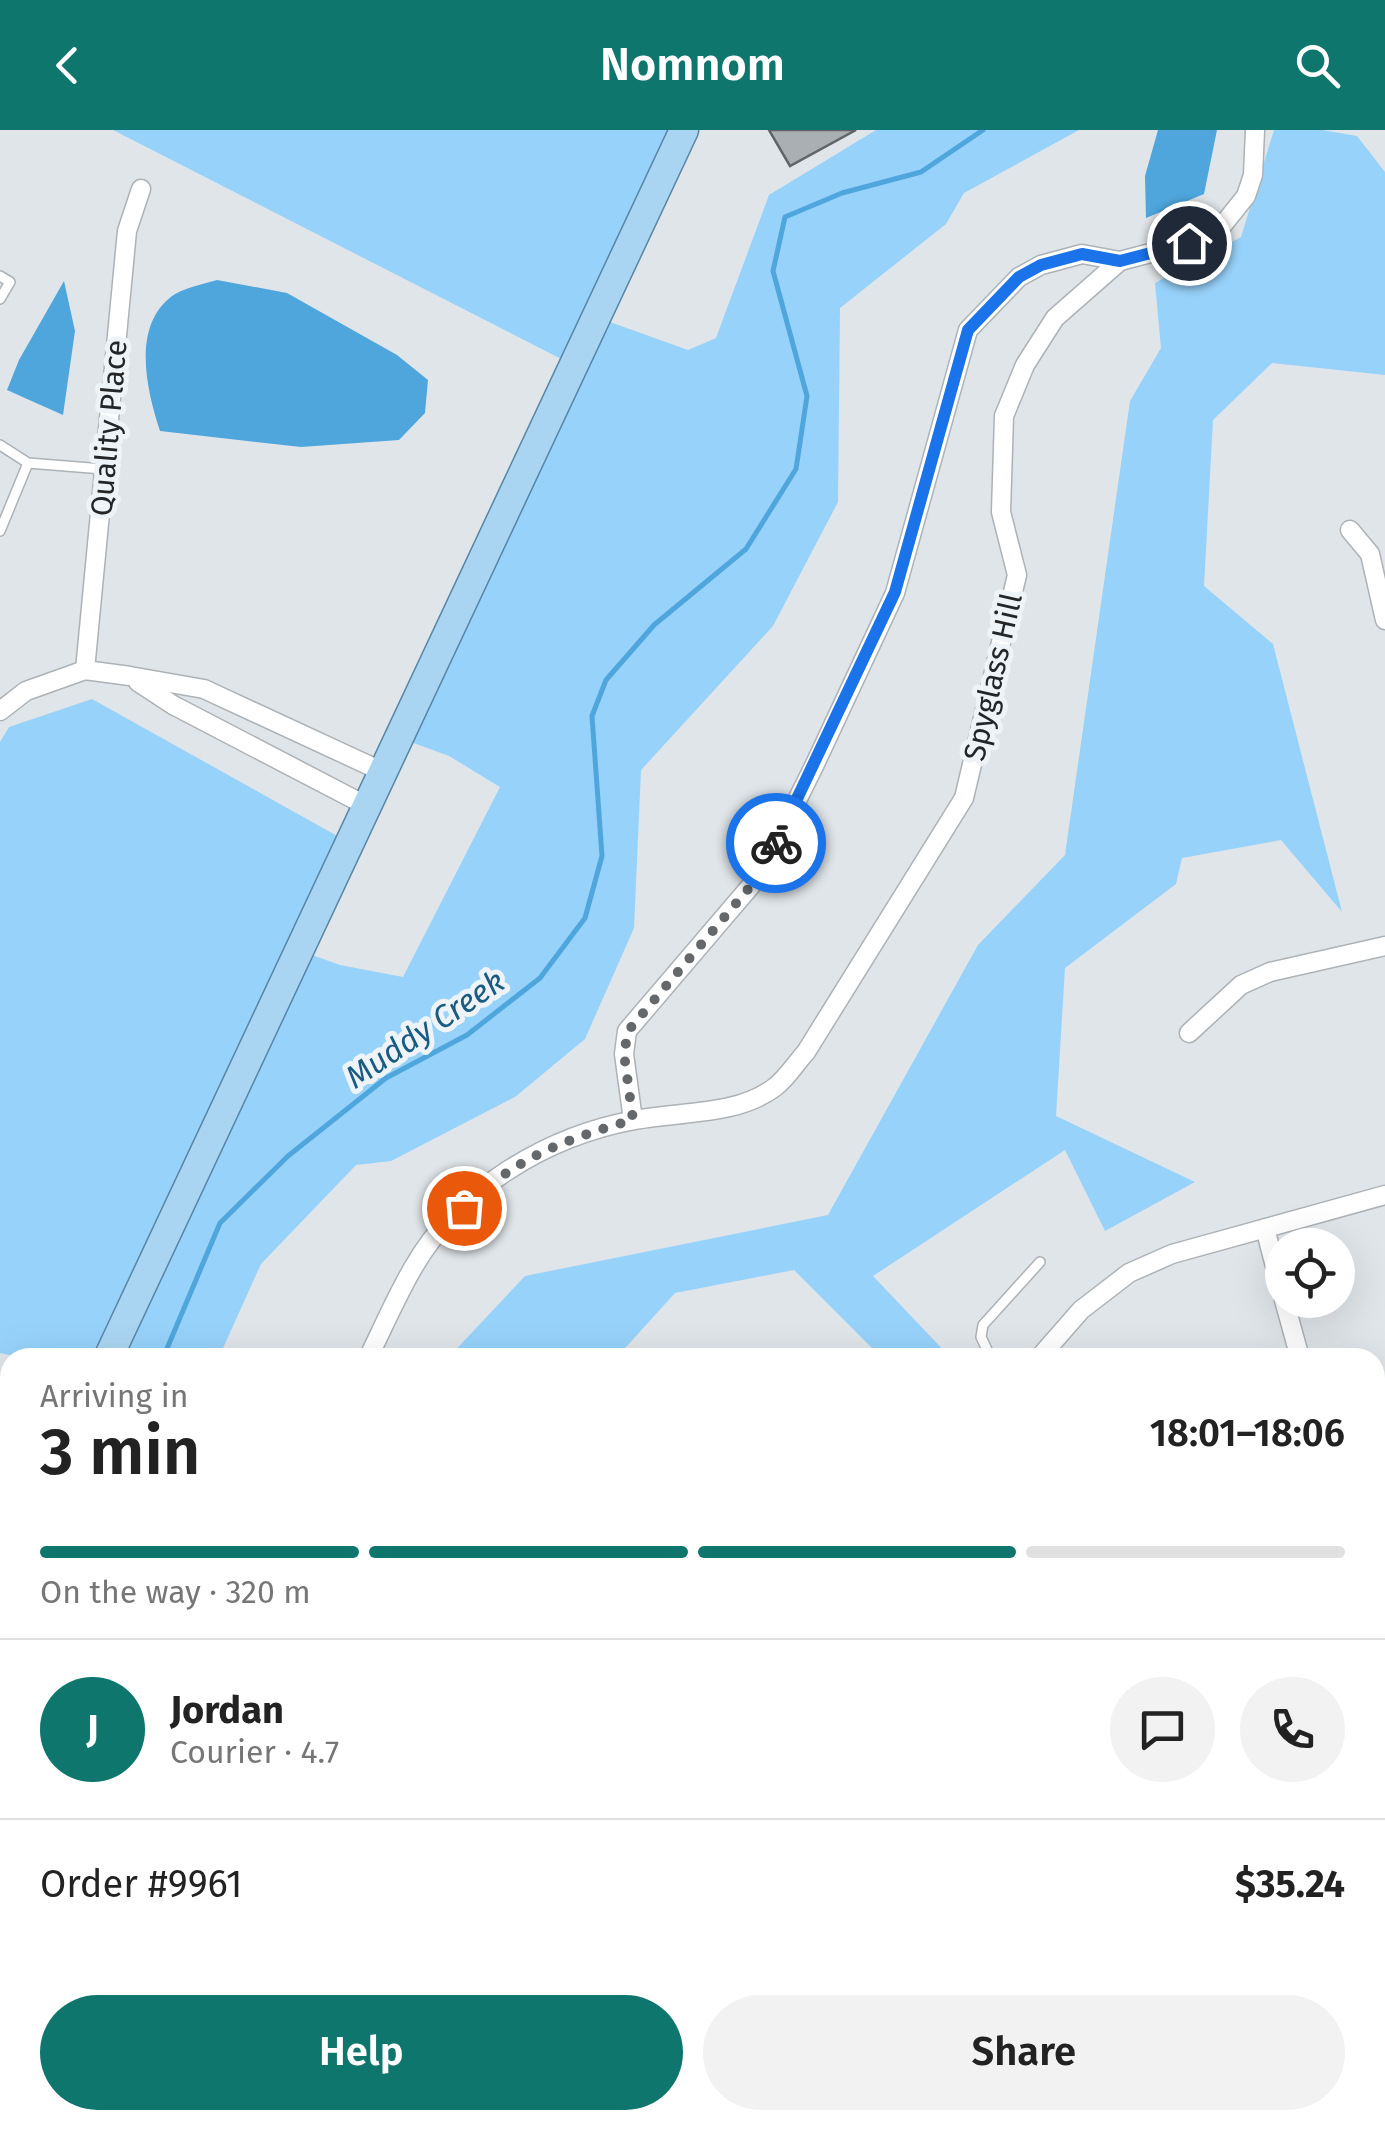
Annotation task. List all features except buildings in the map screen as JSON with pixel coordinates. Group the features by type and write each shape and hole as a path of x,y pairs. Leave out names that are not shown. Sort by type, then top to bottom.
{"main road":[{"path":"113,1348 684,130"}],"street":[{"name":"Spyglass Hill","path":"373,1348 414,1266 437,1234 492,1181 562,1141 633,1120 735,1106 776,1086 806,1052 964,798 1017,576 1001,512 1004,416 1025,366 1055,318 1120,261 1189,243 1222,226 1246,196 1253,175 1255,130"},
{"name":"Quality Place","path":"86,670 128,230 141,189"},
{"path":"633,1120 624,1054 628,1031 760,875 815,764 895,592 968,330 1019,277 1041,265 1082,254 1120,261"},
{"path":"1350,530 1370,554 1385,620"},
{"path":"0,710 26,691 86,670 130,676 204,689 381,771"},
{"path":"130,676 173,705 365,805"},
{"path":"1189,1033 1241,985 1270,972 1385,946"},
{"path":"1048,1348 1080,1310 1129,1273 1172,1254 1385,1195"},
{"path":"1289,1318 1297,1348"}],"lane":[{"path":"0,276 10,282 0,299"},
{"path":"0,445 28,464 106,469"},
{"path":"0,531 28,464"},
{"path":"986,1348 982,1325 1040,1262"}],"shaded area":[{"path":"113,130 684,130 596,317 688,350 716,338 769,195 876,130 1079,130 964,193 946,224 840,308 838,502 773,626 641,770 634,928 585,1039 515,1097 391,1161 356,1165 261,1264 223,1348 0,1348 0,742 9,727 92,699 348,842 298,950 340,965 403,977 500,787 449,756 397,737 573,365"},
{"path":"1158,130 1217,130 1204,194 1146,218 1145,176"},
{"path":"1274,130 1322,130 1357,136 1385,172 1385,375 1272,363 1213,420 1204,586 1273,644 1342,912 1281,840 1182,858 1176,884 1065,968 1056,1116 1195,1182 1105,1231 1065,1150 873,1276 941,1348 872,1348 794,1270 675,1293 625,1348 457,1348 525,1276 828,1215 978,945 1065,855 1130,401 1161,348 1155,283 1241,237"},
{"path":"217,280 287,293 397,355 428,380 425,413 399,440 301,447 160,431 147,379 151,325 172,296"},
{"path":"64,281 75,331 63,415 7,390 19,360"}],"waterway":[{"name":"Muddy Creek","path":"167,1348 220,1223 288,1156 386,1078 467,1035 540,978 585,918 602,856 592,716 606,680 654,625 746,549 796,469 807,396 773,271 785,217 842,193 921,172 983,130"}],"way so far":[{"path":"464,1208 492,1181 536,1153 576,1136 633,1120 624,1054 628,1031 760,875 776,843"}],"route":[{"path":"776,843 895,592 968,330 1019,277 1041,265 1082,254 1120,261 1189,243"}]}
